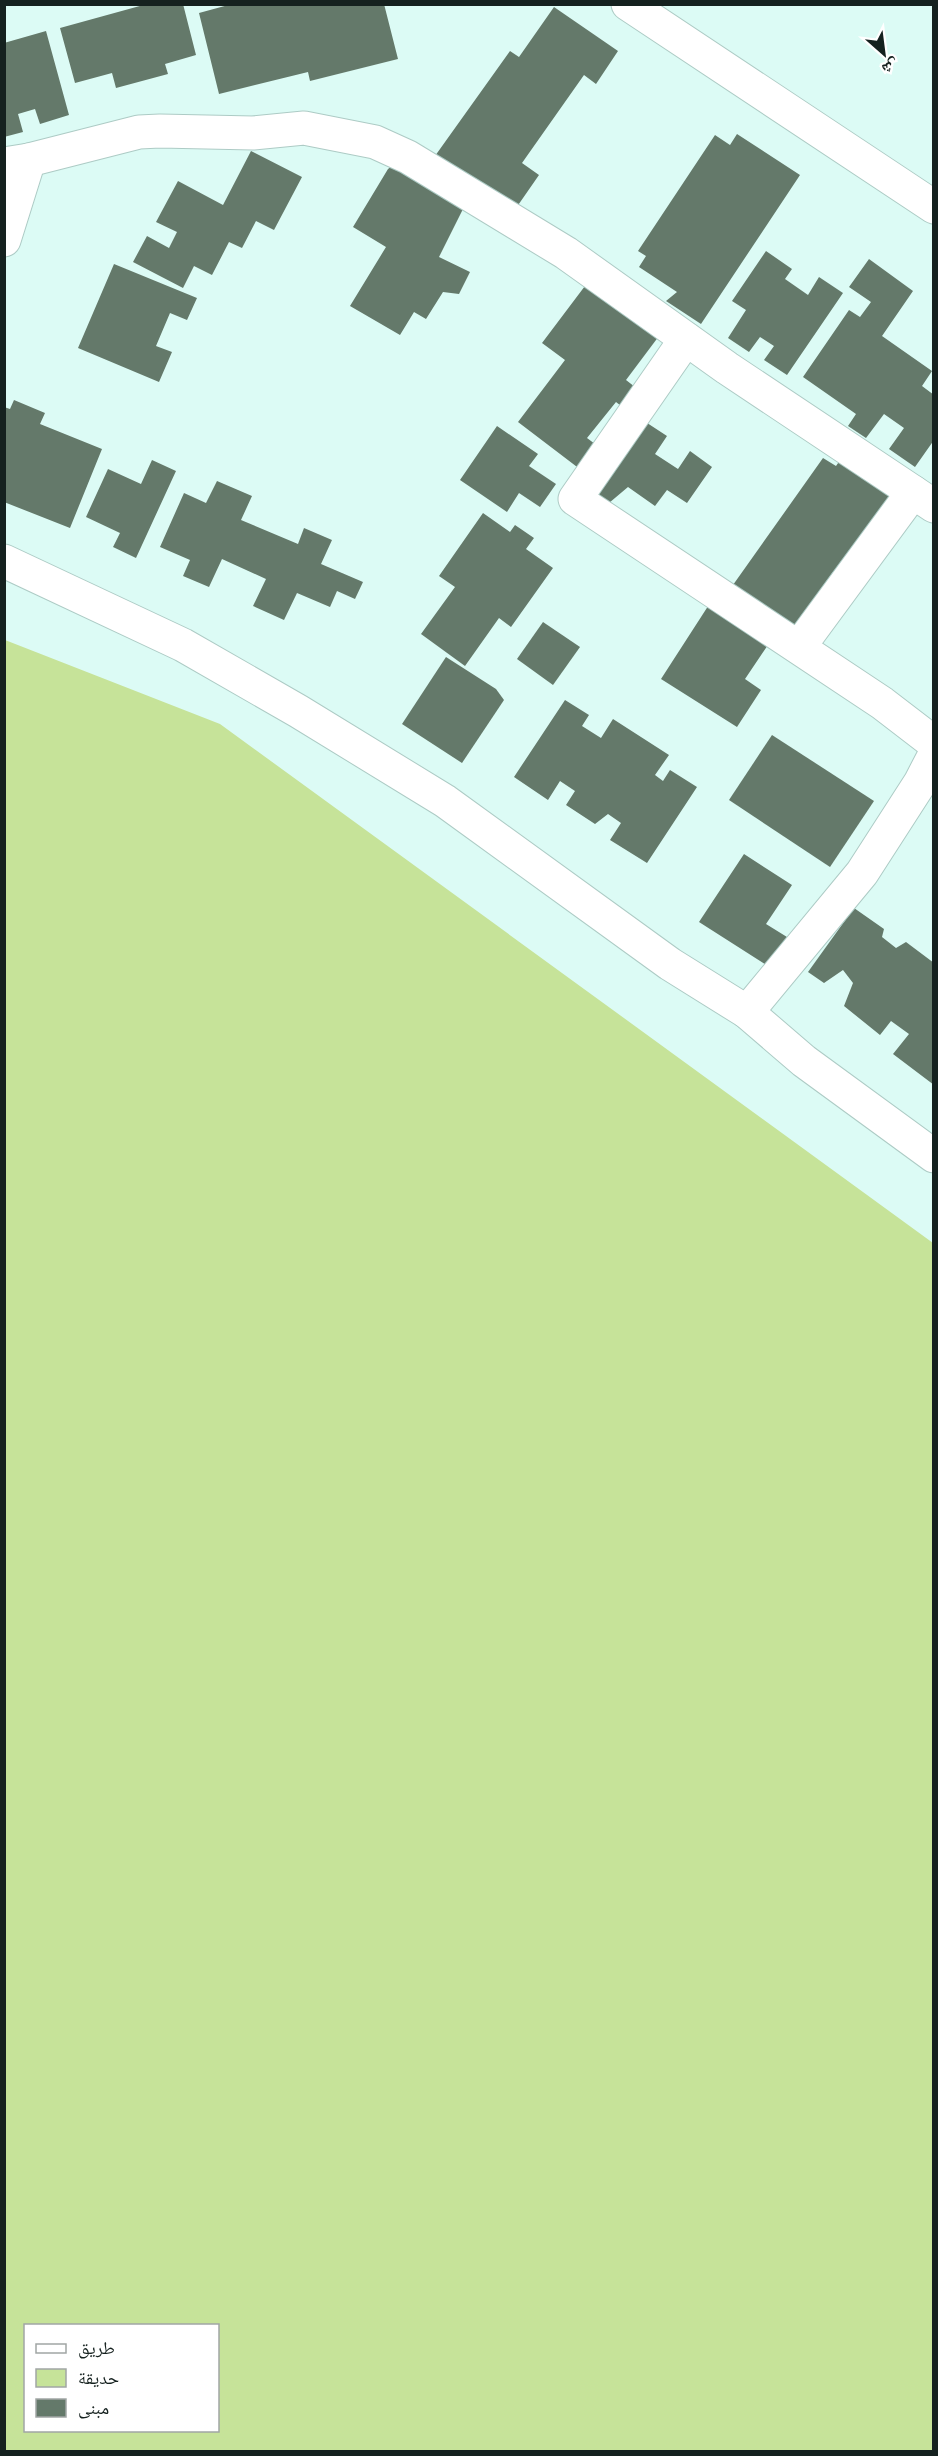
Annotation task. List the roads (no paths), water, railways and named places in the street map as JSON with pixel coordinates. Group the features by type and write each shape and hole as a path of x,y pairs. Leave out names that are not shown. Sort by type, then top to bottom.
{"street":[{"path":"628,4 933,207"},
{"path":"4,240 17,162 140,132 253,133 304,128 375,142 408,157 566,253 686,339 923,499 799,647"},
{"path":"686,339 575,499 882,703 933,743"},
{"path":"4,561 183,645 298,711 445,801 670,964 747,1012 804,1061 933,1156"},
{"path":"747,1012 862,873 920,783 933,756"}]}
